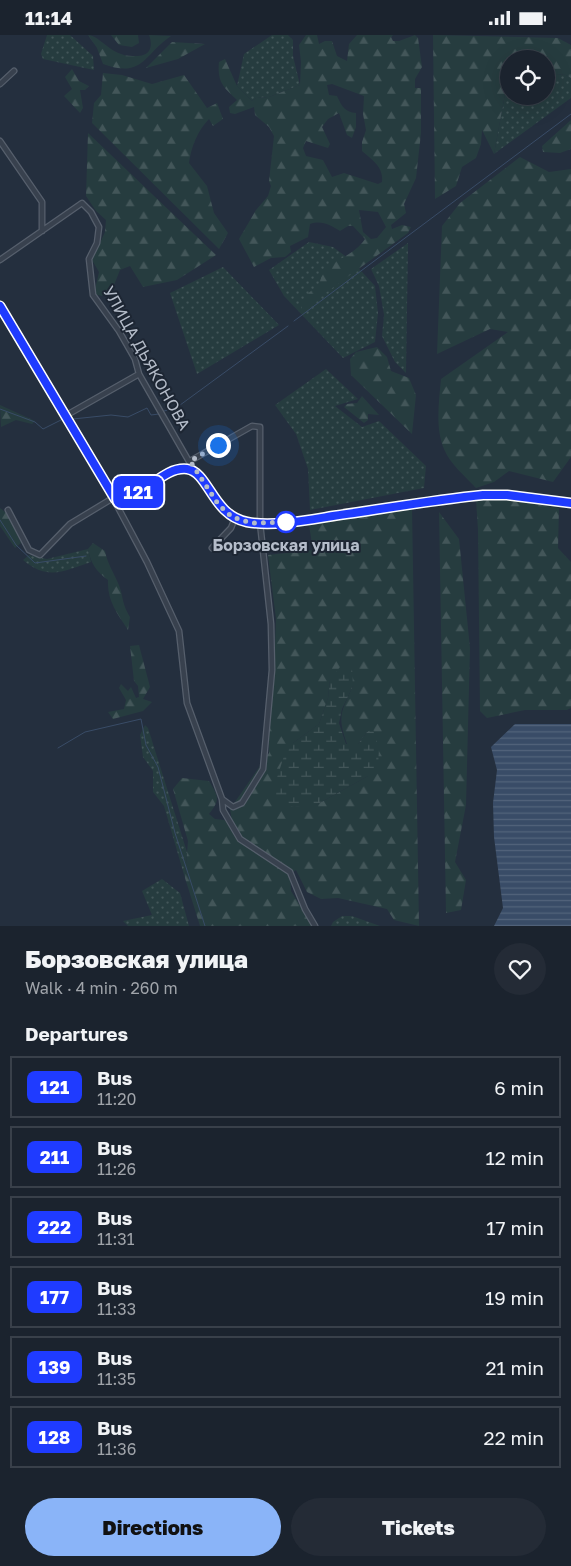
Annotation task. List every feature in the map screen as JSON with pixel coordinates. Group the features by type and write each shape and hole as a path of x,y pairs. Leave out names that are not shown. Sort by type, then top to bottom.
{"main road":[{"path":"0,305 113,499 125,499 179,470 195,472"},
{"name":"УЛИЦА ДЬЯКОНОВА","path":"195,472 219,506 235,518 260,523 308,520 483,495 507,495 571,503"}],"street":[{"path":"0,84 14,71"},
{"path":"0,141 42,202 42,231 0,260"},
{"name":"УЛИЦА ДЬЯКОНОВА","path":"42,231 82,203 91,212 99,227 97,243 89,259 93,295 119,331 135,359 139,374 195,472"},
{"path":"65,416 139,374"},
{"path":"190,461 253,426 258,426 261,430 260,523 272,649 263,769 242,803 233,807 222,799"},
{"path":"8,510 29,550 34,554 40,555 70,523 113,499 179,631 186,703 222,799 223,809 240,839 290,872 305,909 315,926"},
{"path":"212,548 231,528 235,518"}],"green space":[{"path":"47,35 70,35 93,56 94,70 43,59 41,54"},
{"path":"88,35 97,38 119,53 134,56 144,55 149,51 151,43 149,35 171,36 142,62 127,68 116,68 103,64 97,48"},
{"path":"111,35 138,35 139,43 132,47 119,45"},
{"path":"272,35 288,35 293,40 293,56 300,85 269,97 256,98 252,101 237,86 244,54"},
{"path":"306,35 317,35 319,44 325,41 332,41 337,56 347,61 349,44 357,35 393,35 391,37 393,41 399,41 415,35 418,38 422,67 415,79 415,88 421,88 421,133 416,178 404,204 406,213 391,225 392,229 402,225 411,227 408,233 302,310 304,298 319,285 322,276 332,264 352,252 365,239 353,226 348,226 340,231 326,224 310,224 308,237 290,246 291,252 285,257 271,258 254,267 239,239 256,210 268,196 271,186 269,181 274,136 269,127 255,115 254,107 235,114 230,113 229,107 237,100 222,84 219,75 219,62 225,59 237,86 252,101 256,98 269,97 300,85 301,62 299,45","holes":["332,84 364,96 363,114 366,130 362,142 362,151 381,172 382,182 378,184 344,173 332,177 323,160 306,156 303,148 306,141 328,148 330,144 322,127 328,119 339,113 347,135 352,138 356,127 356,113 344,108 337,96 329,95 327,85","359,210 378,212 386,227 377,238 371,239 363,232"]},
{"path":"433,35 558,38 571,45 571,78 566,75 555,74 555,50 500,50 500,105 503,105 494,154 482,130 481,144 476,158 462,167 456,186 435,199"},
{"path":"172,42 205,44 178,59 146,68"},
{"path":"72,69 79,81 89,86 85,90 80,90 83,108 80,113 64,96 72,89 65,77"},
{"path":"103,73 122,75 152,84 184,75 207,108 217,103 223,119 213,126 209,119 205,123 191,151 189,163 207,186 214,213 228,233 219,249 92,123 94,103 101,95"},
{"path":"555,74 566,75 571,78 571,98 494,154 503,105 555,105"},
{"path":"571,120 571,149 560,153 543,152 542,146"},
{"path":"88,133 216,255 177,280 143,287 130,266 120,270 114,285 102,296 94,294 99,272 92,260 105,232 106,220 96,211 86,196"},
{"path":"520,157 549,172 571,169 571,457 553,482 509,471 494,482 476,488 450,460 441,441 438,414 441,379 508,332 490,329 437,354 442,226 460,203"},
{"path":"309,242 333,247 352,261 375,286 378,313 375,342 343,358 284,296 269,270"},
{"path":"408,243 406,373 395,362 382,336 384,315 379,286 371,269"},
{"path":"223,267 279,325 197,374 170,293"},
{"path":"377,347 387,357 391,371 409,378 416,395 412,434 351,375 350,359 356,352"},
{"path":"326,369 358,399 335,406 362,427 379,421 426,466 424,488 310,510 308,469 296,434 275,405"},
{"path":"362,396 379,415 368,414 368,420 364,423 344,407 347,404 357,403"},
{"path":"0,405 35,421 32,424 16,420 1,427"},
{"path":"501,499 559,508 558,548 571,562 571,708 567,710 525,710 487,718 480,711 476,500"},
{"path":"0,508 9,515 21,543 15,548 0,526"},
{"path":"412,508 419,926 394,920 387,909 338,898 321,899 307,892 296,870 290,874 291,891 313,926 200,926 185,878 188,841 173,789 182,778 209,781 217,801 209,814 215,819 232,821 230,809 269,753 267,689 274,668 276,619 268,555 313,550 309,525","holes":["330,680 353,686 343,708 342,727 347,744 358,744 367,732 368,776 316,805 293,743 319,724 328,698"]},
{"path":"439,512 459,539 470,648 466,805 455,862 466,880 461,910 446,913"},
{"path":"93,543 105,551 118,583 130,617 128,630 111,601 108,580 92,563 88,549"},
{"path":"88,549 91,562 64,571 48,572 40,570 23,560 29,555 47,559"},
{"path":"139,645 150,687 143,699 152,702 143,711 113,719 108,712 124,709 126,700 119,688 121,684 128,691 131,687 136,698 139,697 138,686 134,681 130,646"},
{"path":"340,667 352,667 353,686 342,709 339,723 346,744 358,744 367,732 373,729 379,749 378,766 368,776 316,805 294,807 275,803 273,790 284,756 293,743 319,724 328,698 330,680"},
{"path":"145,725 148,728 187,852 185,878 164,806 153,792 153,771 143,757 140,735"},
{"path":"162,879 180,893 189,926 128,926 123,921 152,915 142,891"},
{"path":"342,916 352,916 380,926 331,926 333,922"}],"water":[{"path":"515,724 571,724 571,926 494,926 503,908 494,837 493,803 497,770 491,747"}],"waterway":[{"path":"294,321 571,114"},
{"path":"164,411 176,408 288,326"},
{"path":"73,419 111,415 128,417 147,408 151,415 159,414"},
{"path":"0,409 35,422 43,429 63,419"},
{"path":"0,520 16,545 35,563 86,556"},
{"path":"58,748 85,732 141,719 146,745 158,767 175,833 205,926"}],"bus line":[{"name":"121","path":"0,306 113,499 125,499 174,471 188,469 199,475 223,510 232,517 251,523 308,520 483,495 507,495 571,503"}],"place":[{"name":"Борзовская улица","path":"286,522"}],"route":[{"path":"218,445 190,461 195,472 201,477 221,508 232,517 251,523 286,522"}]}
